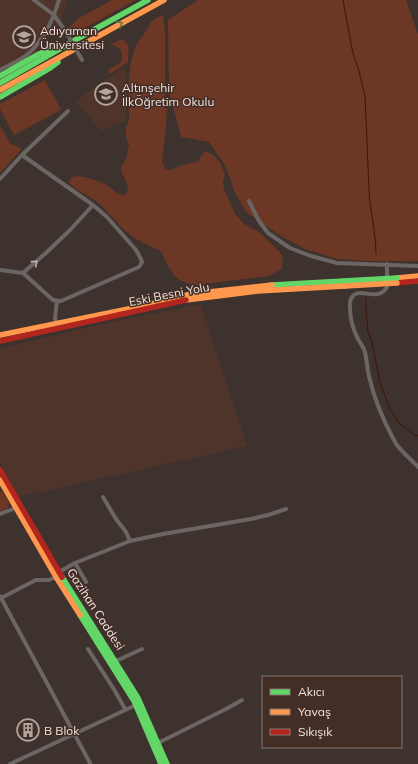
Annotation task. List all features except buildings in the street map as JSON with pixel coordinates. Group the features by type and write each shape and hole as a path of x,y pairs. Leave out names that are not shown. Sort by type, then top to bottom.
{"main road":[{"path":"0,82 148,0"},
{"path":"0,90 164,0"},
{"path":"0,76 39,54 77,38"},
{"path":"0,97 50,68 81,46"},
{"path":"344,284 397,280 418,276"},
{"path":"397,280 418,281"},
{"name":"Eski Besni Yolu","path":"0,335 56,322 143,306 208,291 258,286 344,284"},
{"name":"Eski Besni Yolu","path":"0,340 192,299 231,293 344,284"},
{"name":"Gazihan Caddesi","path":"0,470 58,575 116,661 138,698 167,764"},
{"name":"Gazihan Caddesi","path":"0,480 2,487 58,575 136,705 161,764"}],"street":[{"path":"34,0 54,16 66,32 82,60"},
{"path":"0,70 29,53 46,32 54,16 59,0"},
{"path":"0,179 68,111"},
{"path":"0,270 23,273 53,300 61,301 141,265 141,259 136,250 107,217 93,205 22,156"},
{"path":"249,202 259,221 268,232 290,248 311,256 337,263 418,266"},
{"path":"23,273 70,230 93,205"},
{"path":"387,264 387,287 381,293 372,295 361,293 355,294 352,297 350,302 352,324 358,340 364,348 374,394 390,433 396,445 418,467"},
{"path":"56,322 57,301"},
{"path":"103,497 116,519 126,532 130,541"},
{"path":"0,514 16,508"},
{"path":"90,763 0,597 36,580 49,580 75,563 130,541 251,519 286,509"},
{"path":"75,563 86,582"},
{"path":"88,649 125,709"},
{"path":"116,661 142,649"},
{"path":"158,743 242,700"},
{"path":"10,764 136,705"}],"shaded area":[{"name":"Adıyaman Üniversitesi","path":"0,0 68,0 61,21 35,53 0,71"},
{"path":"112,0 136,0 72,35 69,32 69,27 79,18"},
{"path":"198,0 406,0 418,34 418,261 366,261 337,259 305,249 281,236 246,212 235,193 225,165 209,142 181,137 169,91 168,20"},
{"path":"163,15 165,31 165,99 167,107 162,161 165,169 171,170 182,165 197,162 205,151 213,155 220,162 225,175 223,182 224,189 235,214 245,225 259,232 281,254 282,269 269,276 196,285 182,281 177,278 171,270 161,251 141,242 127,233 101,205 74,188 68,182 73,177 80,176 105,184 124,196 128,191 127,183 121,167 126,159 129,145 126,137 126,128 129,120 129,81 131,62 137,44 150,24 153,20"},
{"path":"122,39 128,46 128,62 110,74 108,70 121,62 122,56 120,50 116,46 109,45"},
{"name":"Altınşehir İlkÖğretim Okulu","path":"124,67 126,75 126,121 101,131 76,102"},
{"path":"45,80 61,110 14,135 0,109 0,104"},
{"path":"0,126 11,144 22,149 0,173"},
{"path":"201,304 247,446 19,497 0,463 0,349 111,322"},
{"path":"2,491 9,503 8,508 0,511 0,492"}],"waterway":[{"path":"343,0 353,54 365,96 369,190 376,254"},
{"path":"366,298 368,332 372,342 380,383 390,409 398,422 411,433 418,436"}],"traffic: fast":[{"path":"0,83 148,0"},
{"path":"0,76 51,49"},
{"path":"0,97 58,62"},
{"path":"344,281 397,278"},
{"path":"272,285 344,281"},
{"path":"62,577 138,698 167,764"},
{"path":"80,615 134,701 161,764"}],"traffic: slow":[{"path":"0,90 164,0"},
{"path":"397,278 418,276"},
{"path":"345,286 397,283"},
{"path":"0,335 143,306 191,294 272,285"},
{"path":"186,300 258,291 345,286"},
{"path":"0,480 56,577 80,615"}],"traffic: jam":[{"path":"397,283 418,281"},
{"path":"0,341 186,300"},
{"path":"0,470 62,577"}],"place":[{"name":"Adıyaman Üniversitesi","path":"24,37"},
{"name":"Altınşehir İlkÖğretim Okulu","path":"106,94"},
{"name":"B Blok","path":"28,730"}]}
